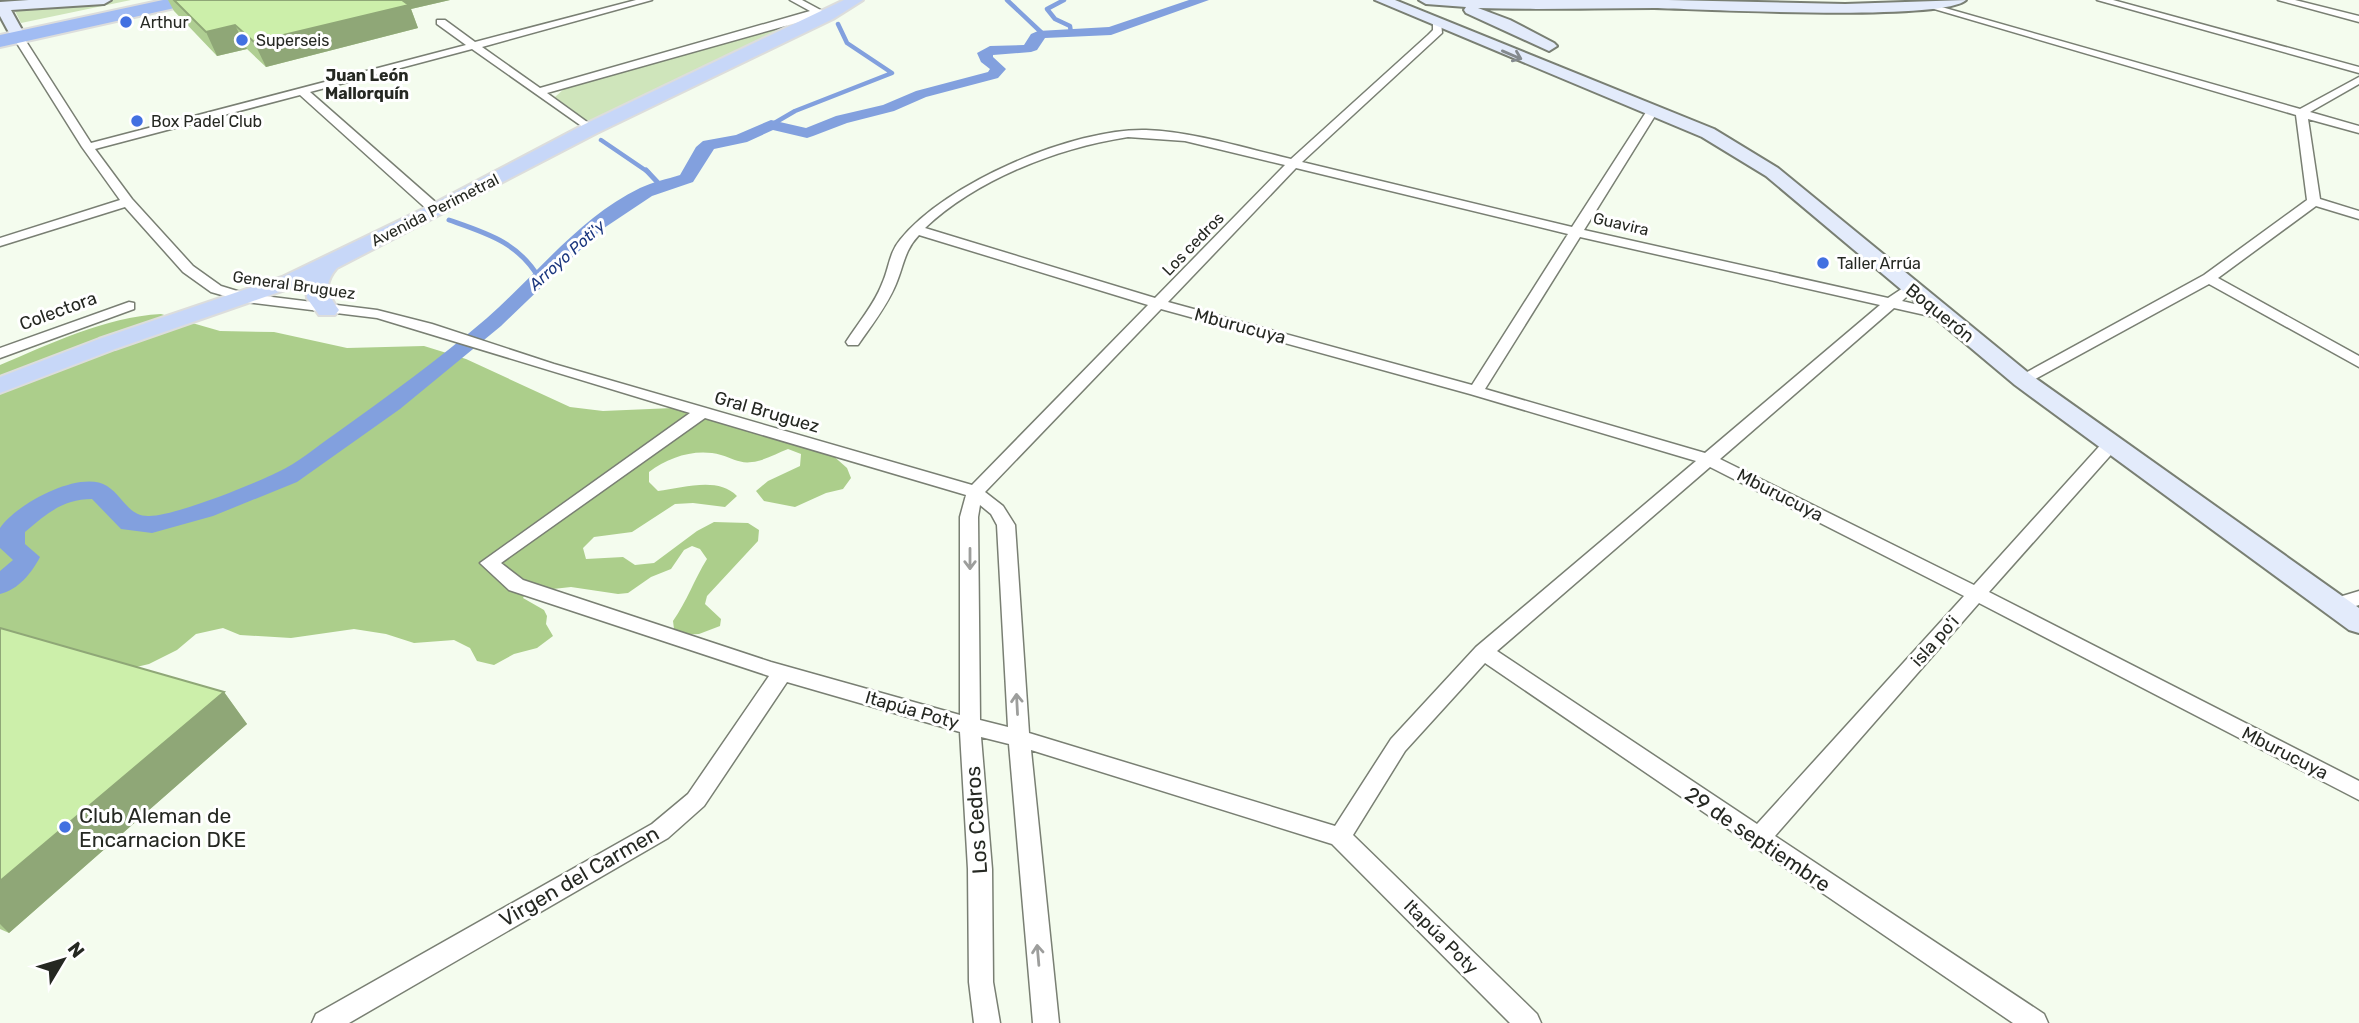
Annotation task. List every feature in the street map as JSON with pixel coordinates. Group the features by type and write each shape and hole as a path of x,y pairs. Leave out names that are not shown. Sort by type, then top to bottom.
{"highway":[{"path":"4,21 154,0"},
{"path":"4,21 188,0"}],"main road":[{"name":"Avenida Perimetral","path":"0,386 170,322 246,298 319,268 590,129 855,0"},
{"path":"170,322 190,310 213,287 260,286 319,268"},
{"path":"319,268 314,291 317,300 327,310"}],"street":[{"path":"4,21 104,0"},
{"path":"88,147 647,0"},
{"path":"795,0 823,14"},
{"name":"Boquerón","path":"1382,0 1707,133 1772,172 2023,380 2359,623"},
{"path":"1433,1 1551,6 1644,4 1824,8 1927,4 1959,0"},
{"path":"2102,0 2359,70"},
{"path":"2283,0 2359,19"},
{"path":"1433,1 1504,23 1549,46"},
{"path":"1927,4 2359,130"},
{"path":"1437,24 1445,16 1551,6"},
{"path":"1551,6 1548,23 1550,51 1573,80"},
{"path":"1466,35 1492,32 1533,9"},
{"path":"537,92 823,14"},
{"name":"General Bruguez","path":"4,21 128,202 188,269 213,287 246,298 377,314 427,327 549,367"},
{"path":"441,22 590,129"},
{"name":"Los cedros","path":"975,492 1293,164 1438,31 1437,24"},
{"path":"2301,113 2359,80"},
{"path":"303,91 436,210"},
{"path":"1476,391 1653,111"},
{"path":"2301,113 2314,201"},
{"name":"Guavira","path":"853,342 890,285 892,265 904,242 942,205 982,182 1027,162 1121,134 1185,137 1576,232 1943,315"},
{"path":"2314,201 2359,215"},
{"path":"2023,380 2209,278 2314,201"},
{"path":"0,242 128,202"},
{"name":"Mburucuya","path":"917,230 1160,304 1476,391 1707,459 1977,594 2359,791"},
{"path":"2209,278 2359,362"},
{"path":"1340,837 1398,745 1483,652 1909,288"},
{"name":"Colectora","path":"0,353 129,306"},
{"name":"Gral Bruguez","path":"549,367 975,492"},
{"name":"Itapúa Poty","path":"701,413 489,564 516,585 782,673 970,727 1019,738 1340,837 1528,1023"},
{"name":"isla po'i","path":"1758,839 2111,444"},
{"path":"975,492 997,510 1006,525 1019,738 1046,1023"},
{"name":"Los Cedros","path":"975,492 969,517 970,727 980,869 981,982 987,1023"},
{"path":"2333,606 2359,598"},
{"name":"29 de septiembre","path":"1483,652 2035,1023"},
{"name":"Virgen del Carmen","path":"325,1023 660,831 696,800 782,673"}],"green space":[{"path":"131,0 21,23 12,5"},
{"path":"780,28 783,30 593,120 587,121 555,97 564,89"},
{"path":"161,314 220,331 274,332 347,348 424,346 466,359 570,407 603,411 673,408 830,453 847,468 851,478 843,489 826,493 795,507 764,501 756,491 768,481 800,466 801,454 788,449 761,460 748,462 712,453 693,453 674,458 649,472 649,482 658,491 710,485 720,486 737,496 725,507 675,504 632,532 594,537 583,548 586,559 623,557 635,565 654,563 697,531 714,522 748,523 759,530 758,541 707,596 705,604 721,619 720,626 699,634 680,635 674,629 673,621 707,559 700,549 692,546 684,550 671,569 651,577 628,593 571,587 526,592 523,598 544,610 547,616 546,624 553,636 537,648 514,654 494,665 477,661 470,648 454,640 414,643 386,634 354,629 291,638 240,635 223,628 196,634 177,650 149,664 124,670 0,663 0,365 99,326"}],"building":[{"name":"Superseis","path":"174,0 402,0 409,5 254,42 235,25 206,32"},
{"name":"Club Aleman de Encarnacion DKE","path":"0,628 224,692 0,881"}],"waterway":[{"path":"1007,0 1043,34"},
{"path":"1064,0 1047,9 1055,19 1070,26 1071,33"},
{"name":"Arroyo Poti'y","path":"0,585 21,568 27,557 13,548 12,529 42,505 61,496 98,491 130,523 152,525 204,510 289,477 392,404 494,322 595,226 646,192 687,178 702,151 709,145 741,139 771,125 807,133 842,119 888,108 921,94 993,75 999,69 986,59 984,53 1026,49 1032,47 1036,37 1043,34 1111,31 1202,0"},
{"path":"771,125 795,111 892,73 847,43 838,24"},
{"path":"601,140 648,172"},
{"path":"648,172 661,186"},
{"path":"449,220 511,247 531,266 539,278"}],"place":[{"name":"Arthur","path":"126,22"},
{"name":"Superseis","path":"242,40"},
{"name":"Box Padel Club","path":"137,121"},
{"name":"Taller Arrúa","path":"1823,263"},
{"name":"Club Aleman de Encarnacion DKE","path":"65,827"}],"district":[{"name":"Juan León Mallorquín","path":"367,84"}]}
